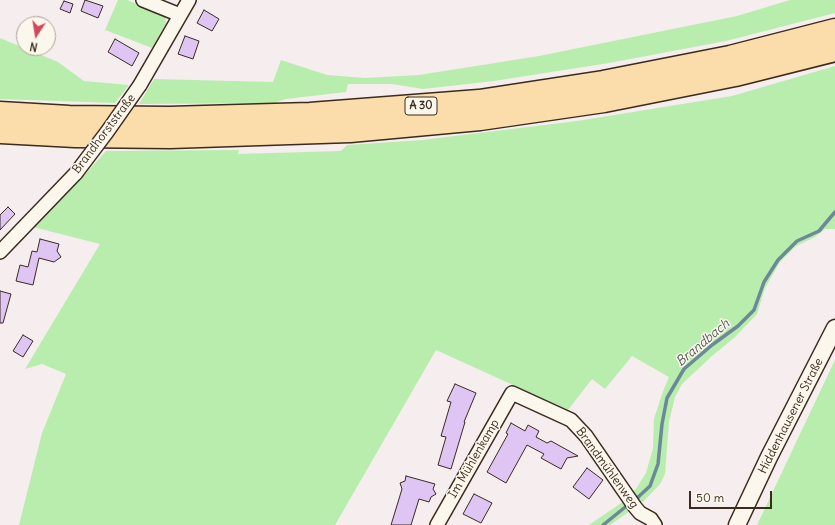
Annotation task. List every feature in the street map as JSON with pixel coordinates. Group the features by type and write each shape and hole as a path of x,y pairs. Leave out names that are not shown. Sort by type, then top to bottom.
{"highway":[{"name":"A 30","path":"0,113 69,117 200,117 310,114 479,101 603,82 723,58 835,30"},
{"name":"A 30","path":"0,132 75,136 170,137 350,130 480,119 604,101 735,75 835,50"}],"street":[{"path":"143,0 180,15"},
{"name":"Brandhorststraße","path":"0,252 76,173 107,132 140,85 189,0"},
{"name":"Hiddenhausener Straße","path":"737,525 769,457 835,328"},
{"name":"Brandmühlenweg","path":"512,394 571,420 586,436 640,513 651,519 656,525"},
{"name":"Im Mühlenkamp","path":"437,525 512,394"}],"green space":[{"path":"118,0 127,0 165,16 166,23 152,48 105,30"},
{"path":"790,0 835,0 835,13 726,41 609,63 494,81 423,89 392,84 348,84 346,92 286,99 274,103 139,104 154,79 273,82 281,60 327,75 365,78 419,75 539,56 737,16"},
{"path":"0,38 16,45 16,56 44,56 58,62 84,81 129,85 115,103 0,99"},
{"path":"835,66 835,229 825,229 815,237 796,246 780,262 765,288 757,314 735,337 682,384 675,397 669,422 665,474 660,484 643,502 637,502 631,493 636,489 646,473 653,448 654,419 669,377 632,356 605,389 592,379 568,410 436,350 335,525 19,525 42,433 66,374 42,364 25,369 100,244 33,227 81,179 106,151 239,150 238,154 341,151 347,145 422,140 577,121 732,96"},
{"path":"835,360 835,525 757,525"},
{"path":"624,501 630,511 610,525 589,525"}],"building":[{"path":"85,0 103,6 98,18 81,11"},
{"path":"64,1 73,4 70,13 60,9"},
{"path":"204,10 219,19 212,31 197,23"},
{"path":"185,36 199,41 193,59 178,54"},
{"path":"115,39 139,53 132,66 108,52"},
{"path":"8,207 15,214 0,230 0,215"},
{"path":"40,239 59,244 57,251 61,257 54,262 39,258 33,285 16,281 20,265 28,267 32,251 37,252"},
{"path":"0,291 11,294 3,323 0,323"},
{"path":"23,335 33,341 23,357 13,351"},
{"path":"455,384 476,393 464,422 451,469 438,465 446,437 441,436 451,402 447,401"},
{"path":"511,423 525,431 528,425 539,431 536,437 547,443 551,441 578,456 567,458 561,469 541,458 544,454 527,445 506,483 487,472 508,434 506,433"},
{"path":"587,468 603,480 589,499 573,487"},
{"path":"406,476 435,484 433,489 436,494 431,497 429,502 419,499 411,525 391,525 402,489 400,483 405,481"},
{"path":"474,494 492,503 481,523 463,514"}],"waterway":[{"name":"Brandbach","path":"634,501 650,486 658,464 662,424 667,398 684,369 712,345 738,326 754,310 764,282 778,260 797,241 819,231 835,212"},
{"name":"Brandbach","path":"603,525 629,504"}]}
